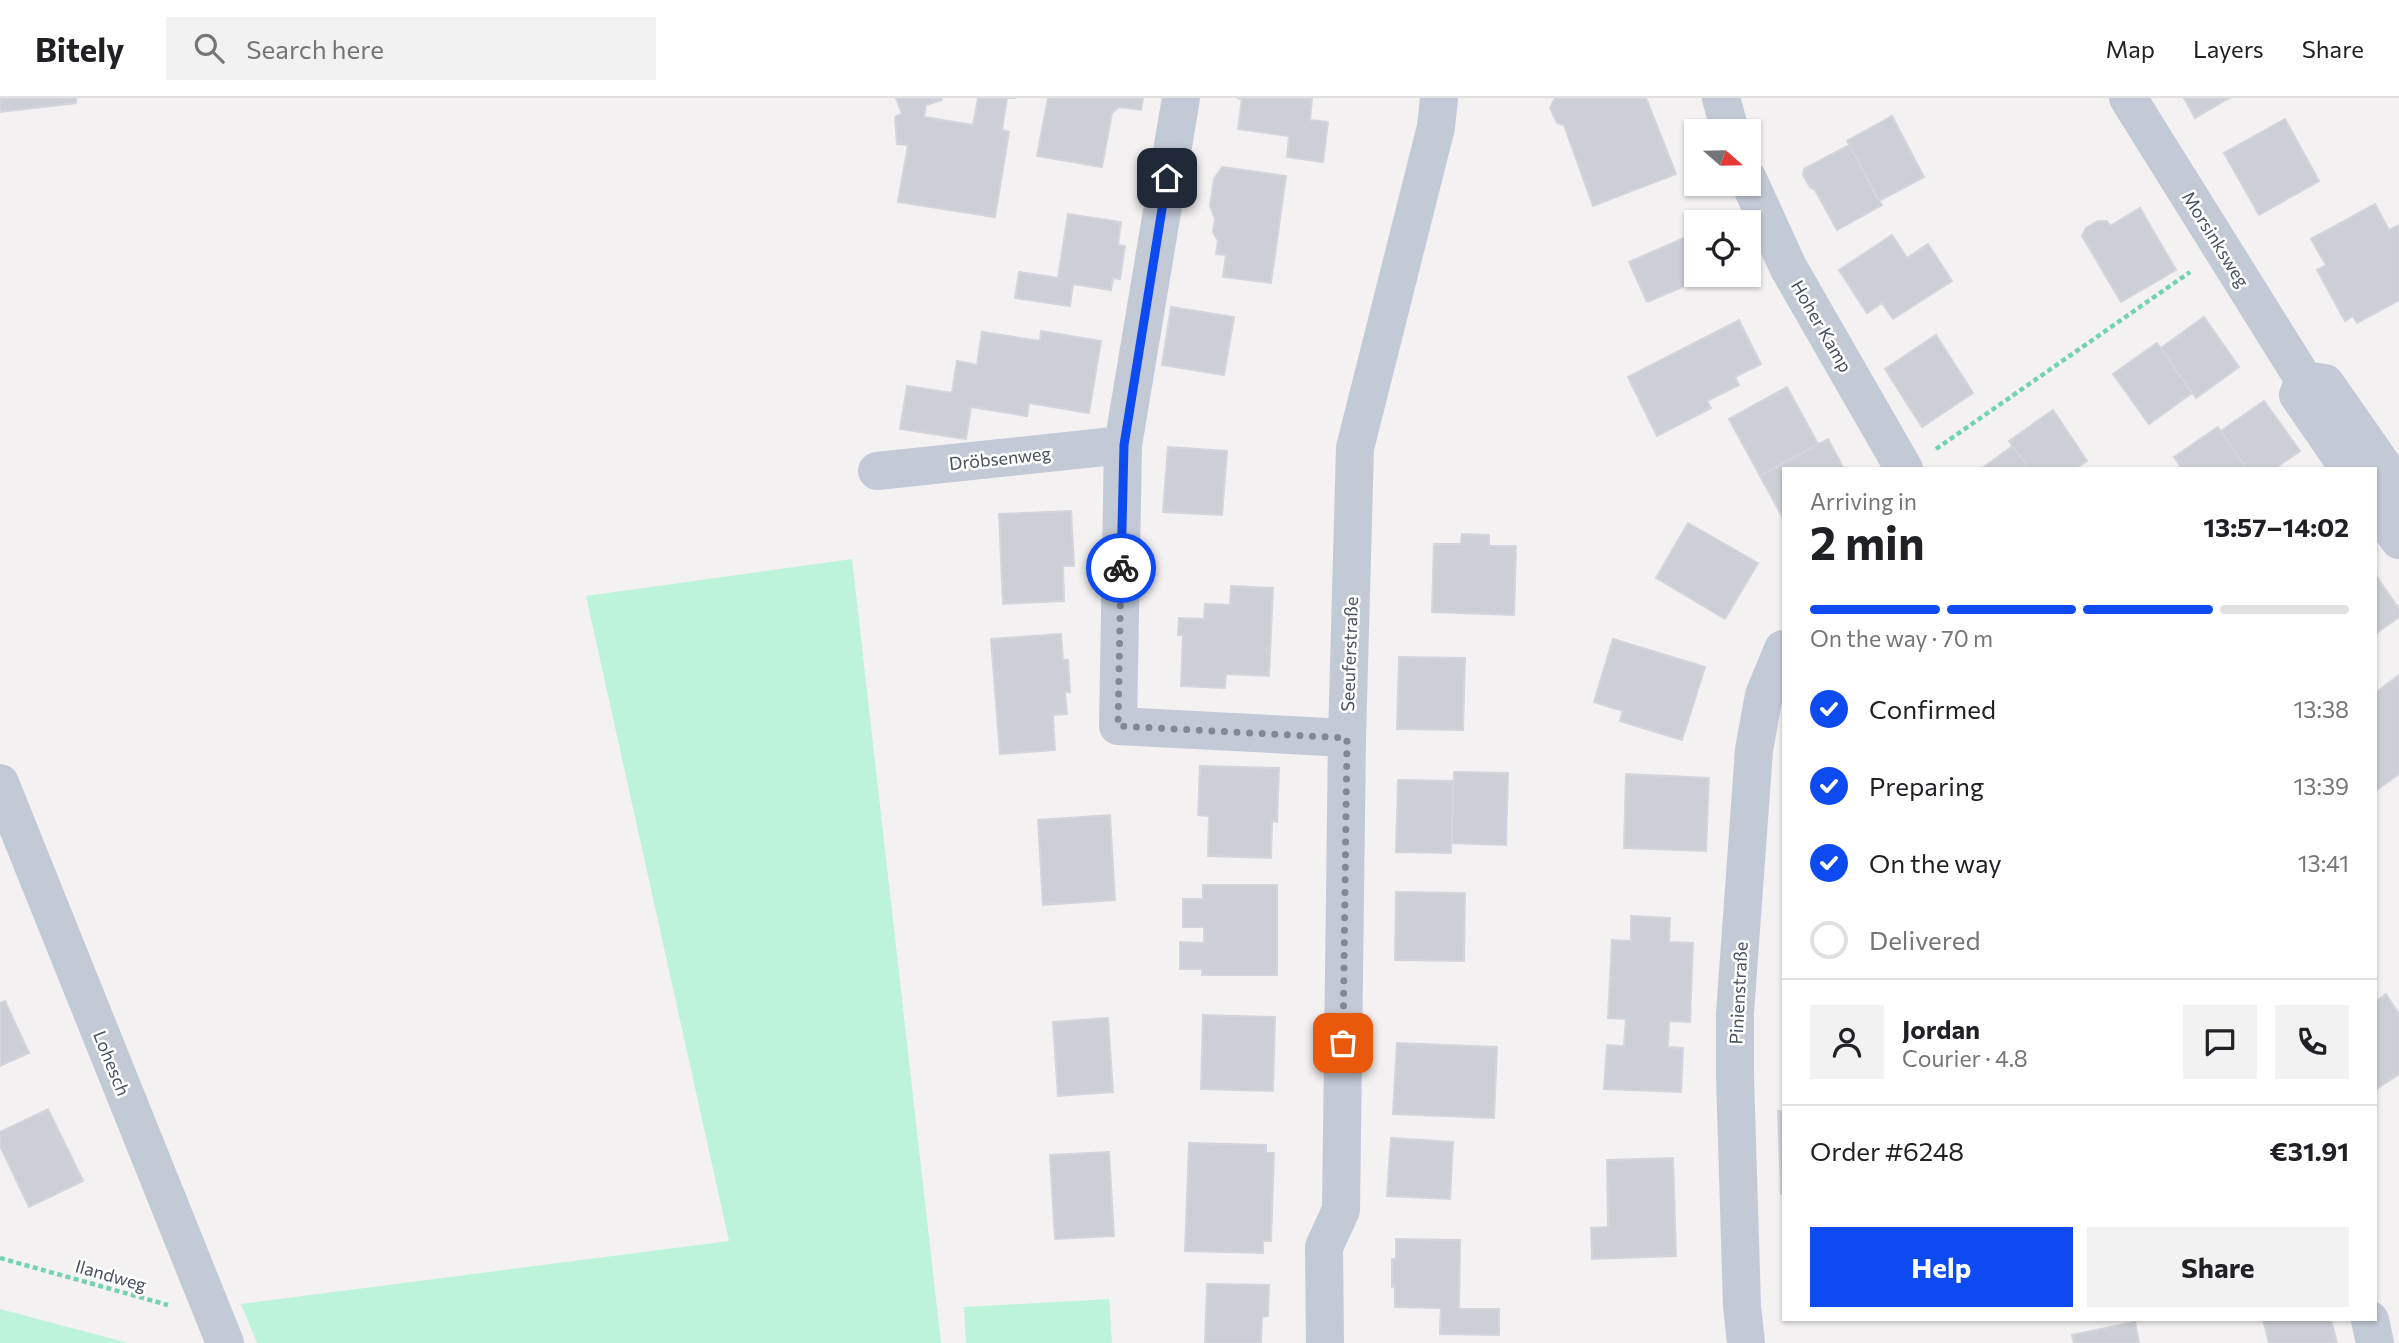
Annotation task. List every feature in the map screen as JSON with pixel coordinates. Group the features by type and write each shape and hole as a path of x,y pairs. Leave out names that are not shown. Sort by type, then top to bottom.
{"street":[{"path":"1181,98 1124,445 1118,726 1347,738"},
{"name":"Seeuferstraße","path":"1325,1343 1324,1247 1340,1210 1347,738 1356,447 1436,127 1439,98"},
{"path":"1721,98 1727,119"},
{"name":"Morsinksweg","path":"2128,98 2304,380 2298,395 2348,467"},
{"name":"Hoher Kamp","path":"1756,196 1788,267 1916,461"},
{"path":"2304,380 2325,383 2399,489"},
{"name":"Dröbsenweg","path":"877,471 1124,445"},
{"path":"2377,508 2399,540"},
{"name":"Pinienstraße","path":"1746,1343 1742,1306 1735,1013 1755,750 1764,695 1782,651"},
{"name":"Lohesch","path":"0,783 220,1331"},
{"path":"2370,1321 2375,1343"}],"path":[{"path":"1916,461 2223,250"},
{"name":"Ilandweg","path":"0,1258 220,1331"}],"green space":[{"path":"852,559 941,1343 257,1343 241,1304 729,1241 586,596"},
{"path":"1109,1299 1112,1343 966,1343 964,1307"},
{"path":"0,1309 128,1343 0,1343"}],"building":[{"path":"0,98 76,98 76,103 0,112"},
{"path":"896,98 941,98 942,100 926,105 924,117 973,125 978,98 1007,98 1002,130 1009,132 995,217 898,202 908,145 897,144 895,117 902,114"},
{"path":"1048,98 1143,98 1141,110 1119,107 1112,113 1102,167 1037,156"},
{"path":"1237,98 1312,98 1310,120 1328,122 1323,162 1287,157 1289,136 1238,129 1242,99"},
{"path":"1555,98 1646,98 1676,174 1593,206 1564,125 1557,123 1550,108"},
{"path":"2184,98 2229,98 2195,118"},
{"path":"1892,116 1924,177 1879,201 1847,141"},
{"path":"2285,119 2319,181 2259,215 2224,153"},
{"path":"1849,145 1882,205 1837,230 1815,190 1803,175 1804,169"},
{"path":"1222,167 1286,176 1271,283 1223,277 1226,255 1216,254 1218,241 1213,232 1215,219 1210,206 1214,179"},
{"path":"2375,204 2389,230 2399,225 2399,300 2357,323 2353,316 2345,321 2317,270 2326,265 2311,239"},
{"path":"2140,208 2176,270 2121,302 2082,236 2086,228 2098,221 2107,221 2110,226"},
{"path":"1068,214 1121,222 1118,245 1125,246 1120,279 1113,278 1111,290 1073,284 1070,306 1015,298 1019,272 1058,278"},
{"path":"1892,235 1907,258 1928,244 1952,281 1893,319 1882,303 1867,313 1839,270"},
{"path":"1684,238 1684,286 1647,302 1629,262"},
{"path":"1171,307 1234,317 1224,375 1162,365"},
{"path":"2204,317 2239,367 2196,398 2161,348"},
{"path":"1739,320 1761,364 1735,377 1739,385 1707,401 1711,408 1657,436 1628,377"},
{"path":"1041,331 1101,341 1089,413 1029,403 1027,416 971,407 966,439 900,429 907,386 952,393 957,361 977,365 982,332 1040,341"},
{"path":"1936,335 1973,393 1922,427 1885,369"},
{"path":"2157,343 2192,393 2149,424 2113,374"},
{"path":"1787,387 1818,444 1760,476 1729,419"},
{"path":"2264,401 2300,451 2277,467 2246,467 2221,431"},
{"path":"2053,410 2087,461 2078,467 2028,467 2009,441"},
{"path":"2218,427 2246,467 2181,467 2174,457"},
{"path":"1828,439 1843,467 1782,467 1782,516 1760,476"},
{"path":"2013,446 2028,467 1984,467"},
{"path":"1168,447 1227,451 1222,515 1163,512"},
{"path":"1071,511 1074,566 1063,566 1064,601 1003,604 999,514"},
{"path":"1688,523 1758,563 1725,619 1656,578"},
{"path":"1462,534 1489,535 1489,546 1516,546 1514,615 1432,612 1434,544 1461,544"},
{"path":"2377,577 2399,609 2399,617 2377,633"},
{"path":"1231,586 1273,588 1269,676 1226,674 1225,688 1181,686 1183,635 1178,635 1179,618 1204,619 1205,604 1230,605"},
{"path":"1061,634 1063,660 1068,660 1070,692 1065,692 1067,714 1053,715 1055,750 1000,754 991,639"},
{"path":"1613,639 1705,667 1682,740 1620,721 1623,711 1594,702"},
{"path":"1399,657 1465,658 1463,730 1397,729"},
{"path":"2399,675 2399,774 2377,790 2377,692"},
{"path":"1200,766 1279,768 1277,822 1272,821 1271,858 1208,856 1209,816 1198,815"},
{"path":"1454,772 1508,773 1506,845 1452,843"},
{"path":"1626,774 1709,778 1706,851 1624,848"},
{"path":"1398,780 1453,781 1451,853 1396,852"},
{"path":"1110,815 1115,900 1043,905 1038,820"},
{"path":"1203,885 1277,885 1277,975 1202,975 1202,969 1180,969 1180,942 1204,943 1204,927 1183,927 1183,899 1203,899"},
{"path":"1396,892 1465,893 1464,961 1395,960"},
{"path":"1631,916 1670,918 1669,942 1693,943 1690,1022 1669,1021 1668,1047 1683,1048 1681,1092 1604,1089 1607,1045 1624,1046 1626,1019 1608,1018 1612,940 1631,941"},
{"path":"2386,994 2399,1014 2399,1074 2377,1089 2377,1001"},
{"path":"5,1001 29,1053 0,1066 0,1003"},
{"path":"1203,1015 1275,1017 1273,1091 1201,1089"},
{"path":"1108,1018 1113,1092 1058,1096 1053,1022"},
{"path":"1397,1043 1497,1047 1494,1118 1393,1114"},
{"path":"48,1109 83,1181 29,1207 0,1146 0,1132"},
{"path":"1778,1111 1782,1111 1781,1194"},
{"path":"1391,1138 1453,1142 1450,1199 1387,1196"},
{"path":"1189,1143 1266,1145 1266,1153 1274,1153 1271,1241 1263,1241 1263,1253 1185,1251"},
{"path":"1109,1152 1114,1236 1055,1239 1050,1155"},
{"path":"1673,1158 1676,1256 1592,1259 1591,1228 1608,1227 1607,1160"},
{"path":"1396,1239 1460,1240 1459,1309 1499,1309 1499,1335 1440,1334 1441,1308 1395,1307 1392,1259 1396,1259"},
{"path":"1207,1284 1269,1285 1268,1316 1262,1317 1261,1343 1205,1343"},
{"path":"2263,1321 2331,1321 2337,1343 2269,1343"},
{"path":"2135,1322 2139,1343 2074,1343 2072,1335"}],"way so far":[{"path":"1121,568 1118,726 1347,738 1343,1043"}],"route":[{"path":"1121,568 1124,445 1167,178"}]}
